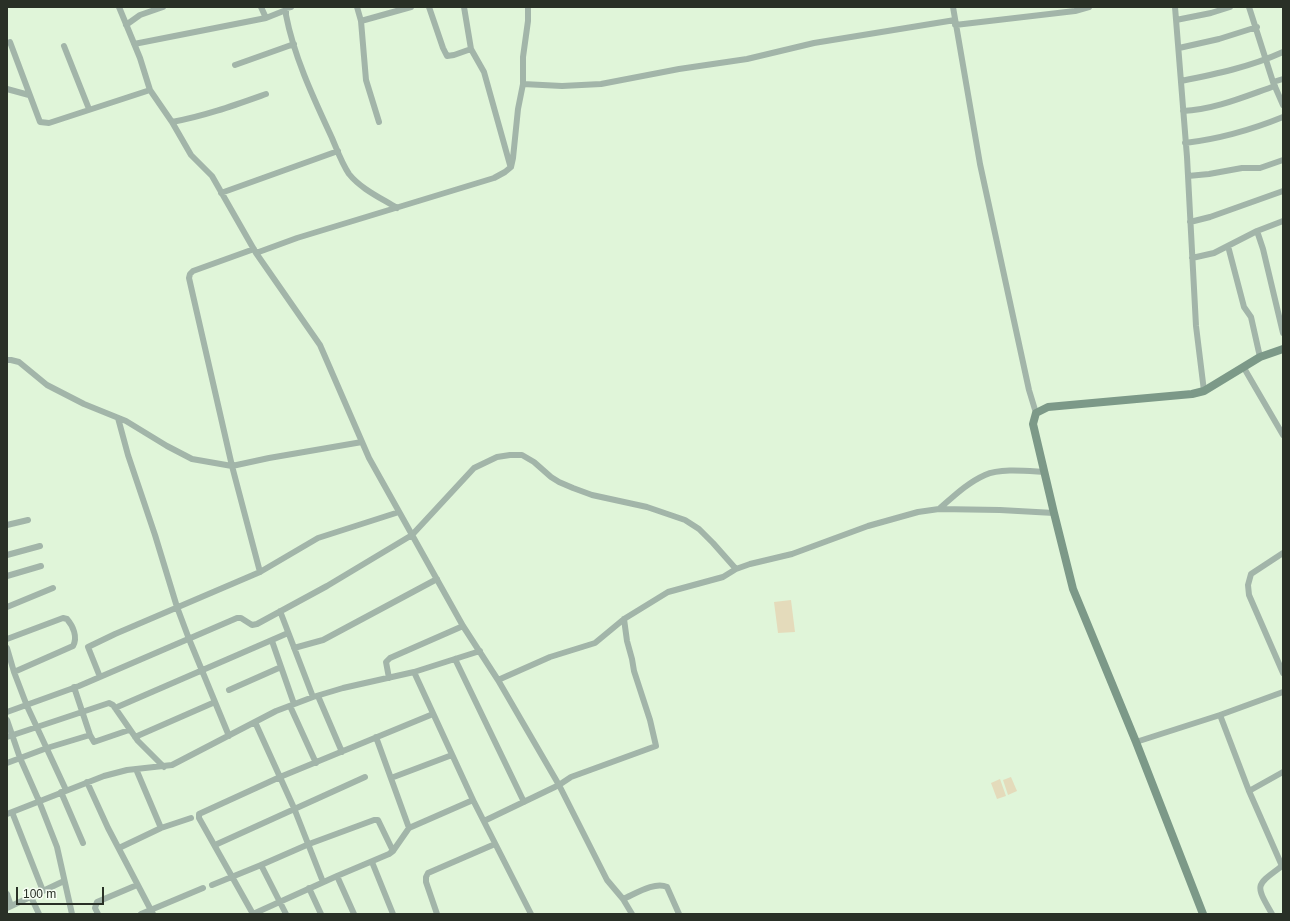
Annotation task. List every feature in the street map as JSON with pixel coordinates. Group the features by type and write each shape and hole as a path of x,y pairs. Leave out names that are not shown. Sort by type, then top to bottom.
{"street":[{"path":"119,7 150,90 172,122 191,155 212,176 255,251 320,345 369,458 463,626 498,680 560,785 608,880 624,899 632,914"},
{"path":"126,25 140,15 163,7"},
{"path":"261,7 266,18"},
{"path":"357,7 361,21 366,80 379,122"},
{"path":"361,21 411,7"},
{"path":"429,7 447,56 471,49"},
{"path":"464,7 471,49 484,72 511,167"},
{"path":"260,572 232,466 189,278 190,274 193,271 255,251 494,178 505,172 511,167 523,84 523,57 528,21 528,7"},
{"path":"953,7 980,164 1036,413 1033,424 1073,589 1136,742 1203,914"},
{"path":"523,84 562,86 601,84 679,69 746,60 814,43 1057,10 1074,11 1088,7"},
{"path":"1175,7 1186,143 1196,326 1204,391"},
{"path":"1176,20 1211,13 1230,7"},
{"path":"1250,7 1274,84 1283,105"},
{"path":"134,44 266,18 288,9 287,20 294,44 320,111 348,173 357,182 397,208"},
{"path":"1179,48 1219,39 1257,27"},
{"path":"10,42 40,122 49,123 150,90"},
{"path":"235,65 294,44"},
{"path":"64,46 88,109"},
{"path":"1181,81 1232,70 1266,60 1283,52"},
{"path":"1183,111 1196,110 1234,100 1283,79"},
{"path":"7,89 29,95"},
{"path":"172,122 220,111 266,94"},
{"path":"1186,143 1212,139 1283,117"},
{"path":"222,193 338,151"},
{"path":"1188,176 1242,168 1260,168 1283,160"},
{"path":"1190,222 1282,194"},
{"path":"1192,258 1214,253 1257,231 1283,221"},
{"path":"1257,231 1264,249 1283,333"},
{"path":"1228,246 1244,307 1251,317 1260,357"},
{"path":"1276,301 1283,299"},
{"path":"1036,413 1048,407 1192,394 1204,391 1260,357 1283,349"},
{"path":"7,360 19,362 47,386 84,404 126,421 167,446 192,459 232,466 362,442"},
{"path":"1244,368 1283,435"},
{"path":"118,418 128,455 177,607 229,736"},
{"path":"7,712 27,706 100,677 237,618 242,618 254,625 327,586 412,536 474,468 497,457 522,455 534,462 551,477 572,488 592,495 647,507 685,520 699,529 736,569"},
{"path":"939,509 965,486 986,474 1012,470 1044,472"},
{"path":"498,680 550,657 595,642 624,619 668,592 723,577 736,569 750,564 792,554 868,526 918,512 939,509 1054,513"},
{"path":"100,677 88,647 260,572 318,538 399,512"},
{"path":"7,525 28,520"},
{"path":"7,555 40,546"},
{"path":"1283,553 1251,574 1248,585 1249,595 1283,673"},
{"path":"7,576 41,566"},
{"path":"294,648 323,640 437,579"},
{"path":"7,607 52,588"},
{"path":"280,611 315,697 342,752"},
{"path":"7,639 63,618 68,619 75,632 75,642 73,646 14,672"},
{"path":"484,821 560,785 571,777 656,746 650,720 634,671 627,641 624,619"},
{"path":"389,678 386,662 390,658 463,626"},
{"path":"114,708 288,633"},
{"path":"272,641 292,705 316,763"},
{"path":"7,648 14,672 27,706 47,748 83,843"},
{"path":"43,891 9,813 104,776 136,769 172,765 255,722 292,705 315,697 343,688 414,672 480,651"},
{"path":"455,659 524,802"},
{"path":"229,690 281,667"},
{"path":"414,672 473,800 531,914"},
{"path":"74,687 93,742 130,730"},
{"path":"1136,742 1220,715 1283,692"},
{"path":"135,737 215,702"},
{"path":"10,737 109,703 135,737 154,759 164,767"},
{"path":"433,714 280,777 199,814 199,818 253,914 279,901 389,854 394,851 409,828 473,800"},
{"path":"1220,715 1249,791 1282,865 1262,881 1260,888 1260,894 1272,914"},
{"path":"7,720 10,737 39,801 57,847 72,914"},
{"path":"255,722 294,808 323,882"},
{"path":"7,763 47,748 90,735"},
{"path":"376,738 409,828"},
{"path":"391,778 452,755"},
{"path":"136,769 160,828"},
{"path":"1249,791 1283,772"},
{"path":"215,845 365,777"},
{"path":"87,782 108,828 152,912"},
{"path":"119,848 160,828 191,818"},
{"path":"212,885 309,844 376,820 394,851"},
{"path":"437,914 426,882 428,873 495,844"},
{"path":"372,862 394,914"},
{"path":"261,865 286,914"},
{"path":"337,876 354,914"},
{"path":"9,907 64,881"},
{"path":"98,914 95,908 97,902 137,885"},
{"path":"624,899 654,886 663,885 667,887 680,914"},
{"path":"140,914 152,912 203,888"},
{"path":"309,888 321,914"},
{"path":"7,894 11,914"},
{"path":"31,897 39,914"}],"shaded area":[{"path":"791,600 795,632 778,633 774,602"},
{"path":"1011,777 1017,791 1008,795 1003,780"},
{"path":"1000,779 1006,796 997,799 991,783"}]}
